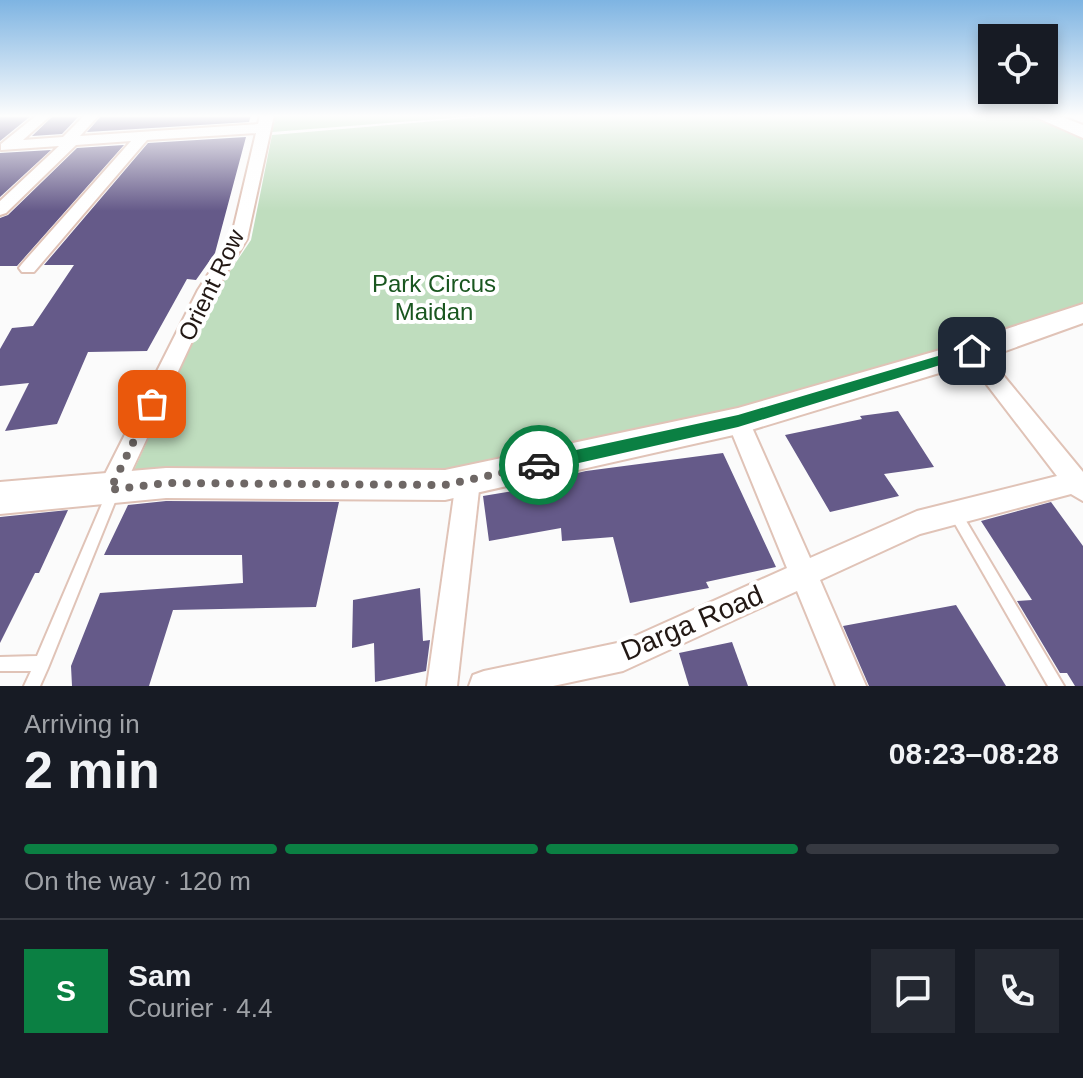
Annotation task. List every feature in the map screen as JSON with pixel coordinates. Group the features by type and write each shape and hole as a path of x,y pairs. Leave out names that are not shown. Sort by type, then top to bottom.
{"main road":[{"path":"0,498 166,483 445,485 738,421 972,351 1083,313"}],"street":[{"path":"0,210 63,147"},
{"path":"28,268 133,147"},
{"name":"Orient Row","path":"113,488 207,290 239,239 259,147"},
{"name":"Darga Road","path":"484,686 623,656 917,523 1080,486 972,351"},
{"path":"738,421 851,686"},
{"path":"442,686 468,481"}],"lane":[{"path":"32,686 113,488"},
{"path":"955,513 1056,686"},
{"path":"0,664 43,663"}],"green space":[{"name":"Park Circus Maidan","path":"270,147 1083,147 1083,304 724,424 445,471 134,470 214,295 251,240"}],"building":[{"path":"122,147 17,266 0,266 0,218 8,215 77,148"},
{"path":"145,147 243,147 215,253 196,280 187,279 147,351 88,352 57,424 5,431 29,383 0,386 0,349 12,328 33,326 74,265 44,265"},
{"path":"51,150 0,197 0,153"},
{"path":"898,411 934,467 884,474 899,496 830,512 785,435 862,419 860,416"},
{"path":"723,453 776,567 706,582 709,588 630,603 613,537 562,541 561,528 489,541 483,496 557,484 556,478 586,471"},
{"path":"166,501 339,502 316,607 173,610 149,686 72,686 71,666 100,593 243,583 242,555 104,555 128,505"},
{"path":"1051,502 1083,546 1083,686 1075,686 1067,673 1060,673 1017,601 1032,600 981,521"},
{"path":"68,510 39,573 35,573 0,643 0,517"},
{"path":"420,588 423,641 430,640 426,671 375,682 374,643 352,648 353,600"},
{"path":"956,605 1006,686 869,686 843,626"},
{"path":"732,642 748,686 689,686 679,653"}],"way so far":[{"path":"152,404 110,490 166,483 445,485 539,465"}],"route":[{"path":"539,465 738,421 972,351"}]}
